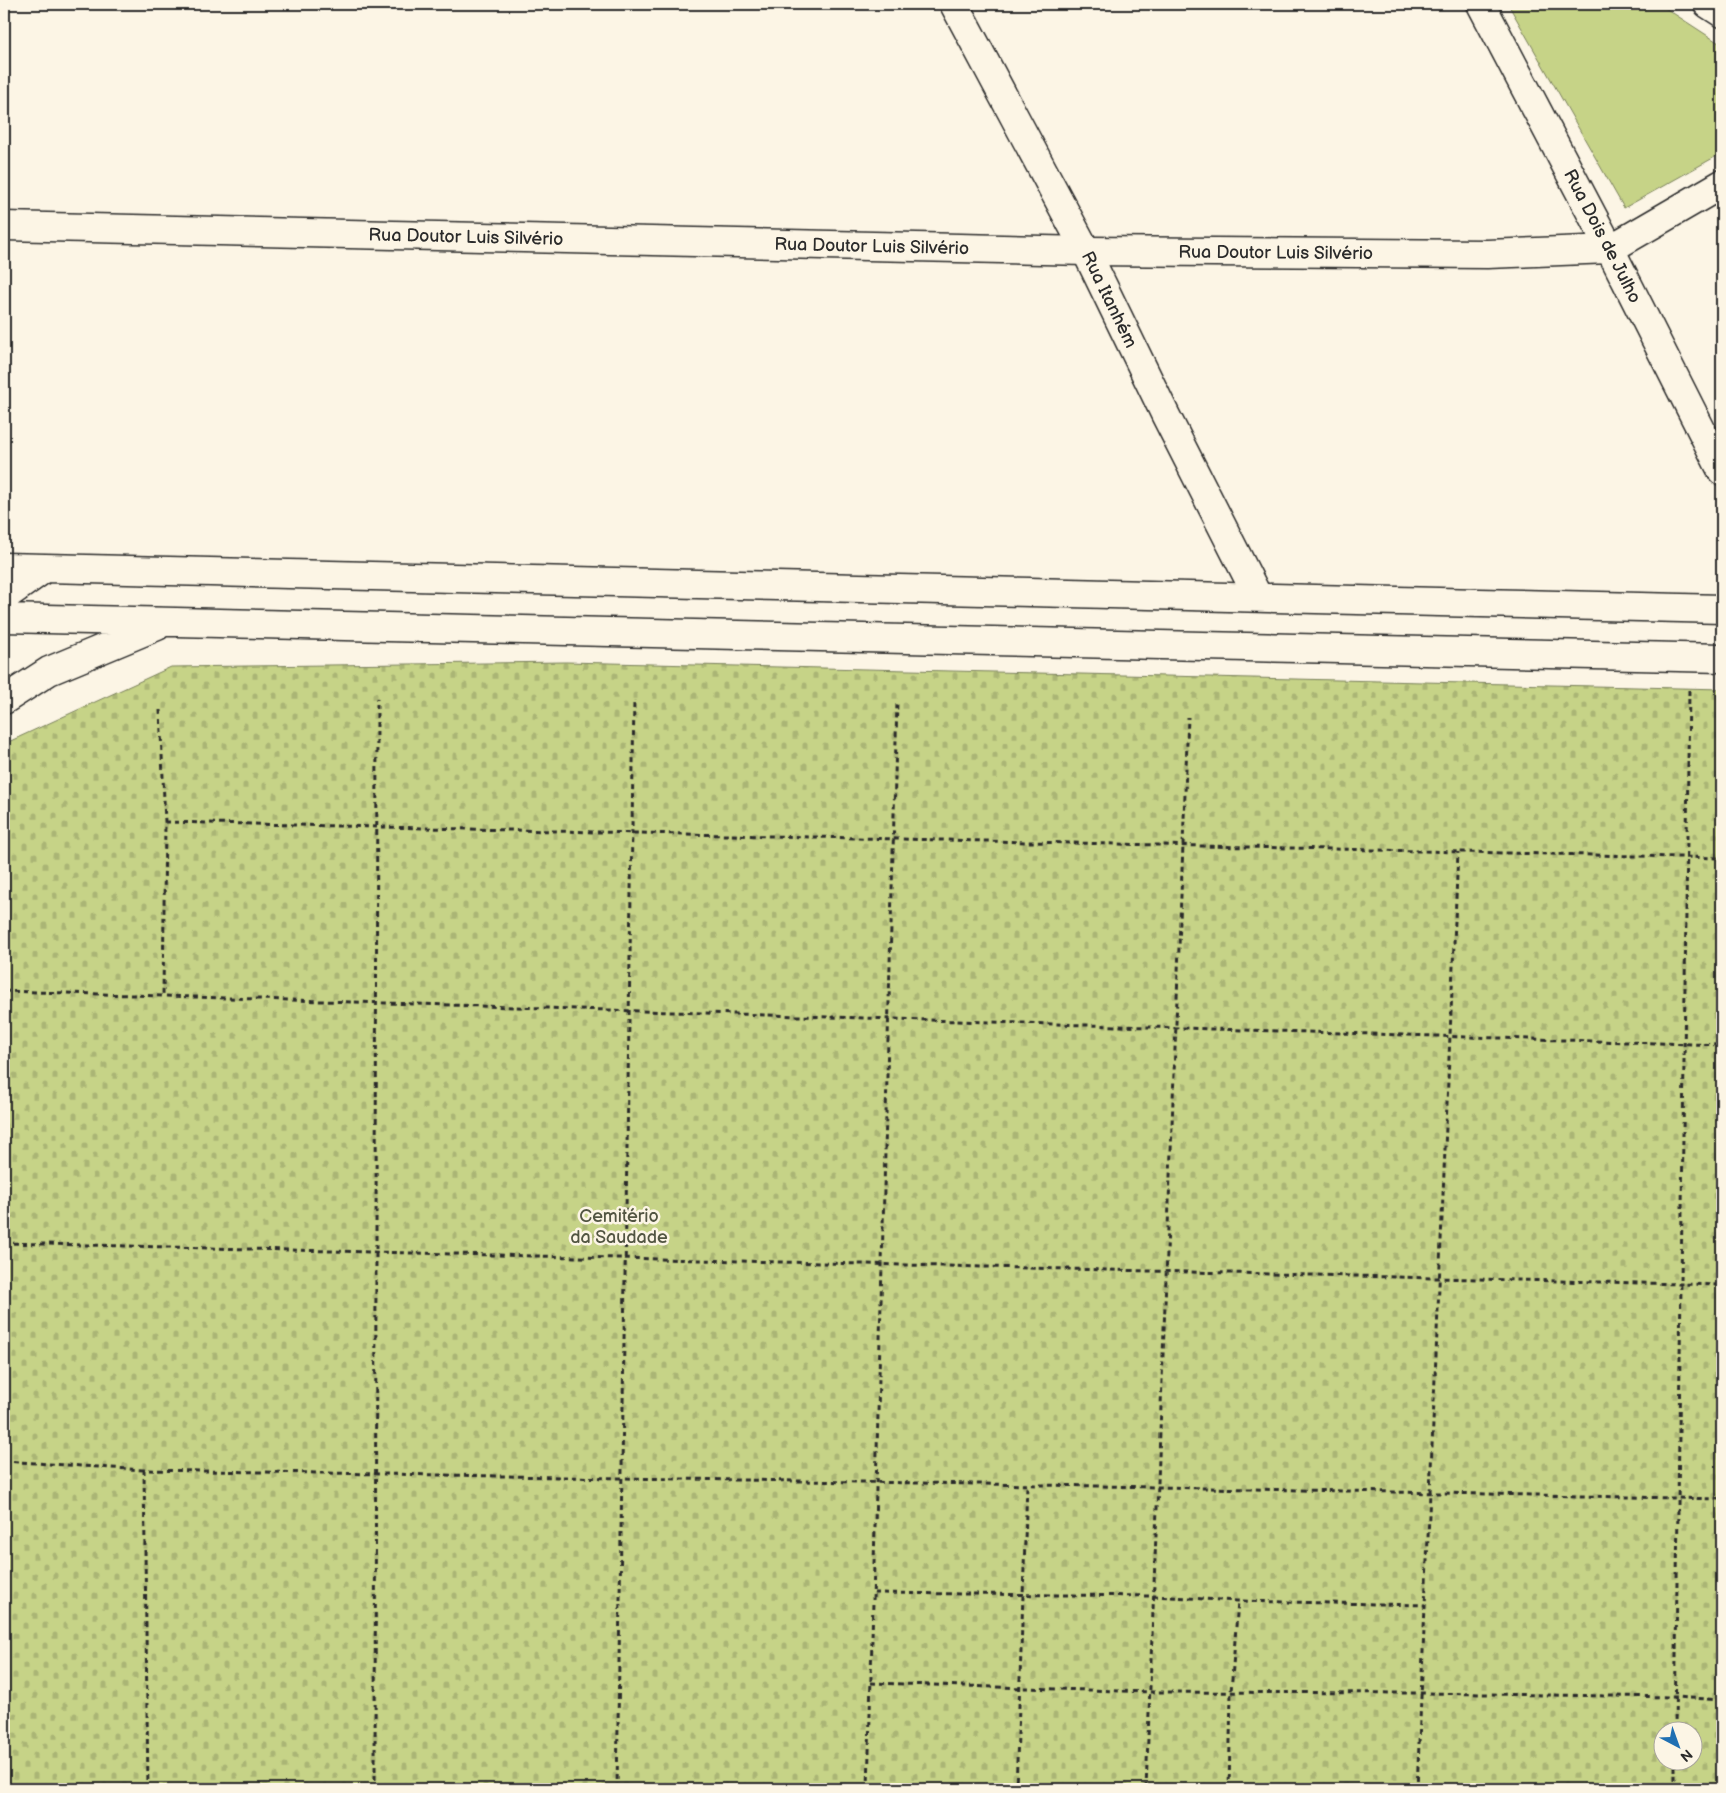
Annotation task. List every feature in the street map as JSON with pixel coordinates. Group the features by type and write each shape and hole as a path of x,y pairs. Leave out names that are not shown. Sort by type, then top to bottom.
{"main road":[{"name":"Rua Itanhém","path":"954,4 1086,252 1166,416 1258,597"},
{"name":"Rua Dois de Julho","path":"1481,4 1610,249 1722,471"},
{"path":"1708,4 1722,13"},
{"name":"Rua Doutor Luis Silvério","path":"4,226 1086,252 1487,254 1610,249 1722,184"},
{"path":"4,567 1722,609"},
{"path":"4,597 45,568"},
{"path":"4,618 1722,658"},
{"path":"4,700 49,671 168,622"}],"path":[{"path":"1675,1720 1689,658"},
{"path":"375,1789 377,698"},
{"path":"617,1789 634,700"},
{"path":"868,1789 897,702"},
{"path":"160,710 165,822 163,996"},
{"path":"1146,1789 1188,717"},
{"path":"165,822 1722,858"},
{"path":"1417,1789 1458,852"},
{"path":"4,991 1722,1045"},
{"path":"4,1243 1722,1285"},
{"path":"4,1461 144,1470 1158,1486 1722,1499"},
{"path":"144,1470 148,1789"},
{"path":"1016,1789 1028,1485"},
{"path":"874,1593 1154,1596 1238,1601 1425,1606"},
{"path":"1228,1789 1231,1692 1238,1601"},
{"path":"871,1683 1150,1692 1421,1693 1676,1697 1722,1700"},
{"path":"1675,1770 1675,1789"}],"green space":[{"path":"1508,4 1659,4 1722,45 1722,153 1624,208"},
{"name":"Cemitério da Saudade","path":"566,662 1722,689 1722,1789 4,1789 4,744 171,667"}]}
